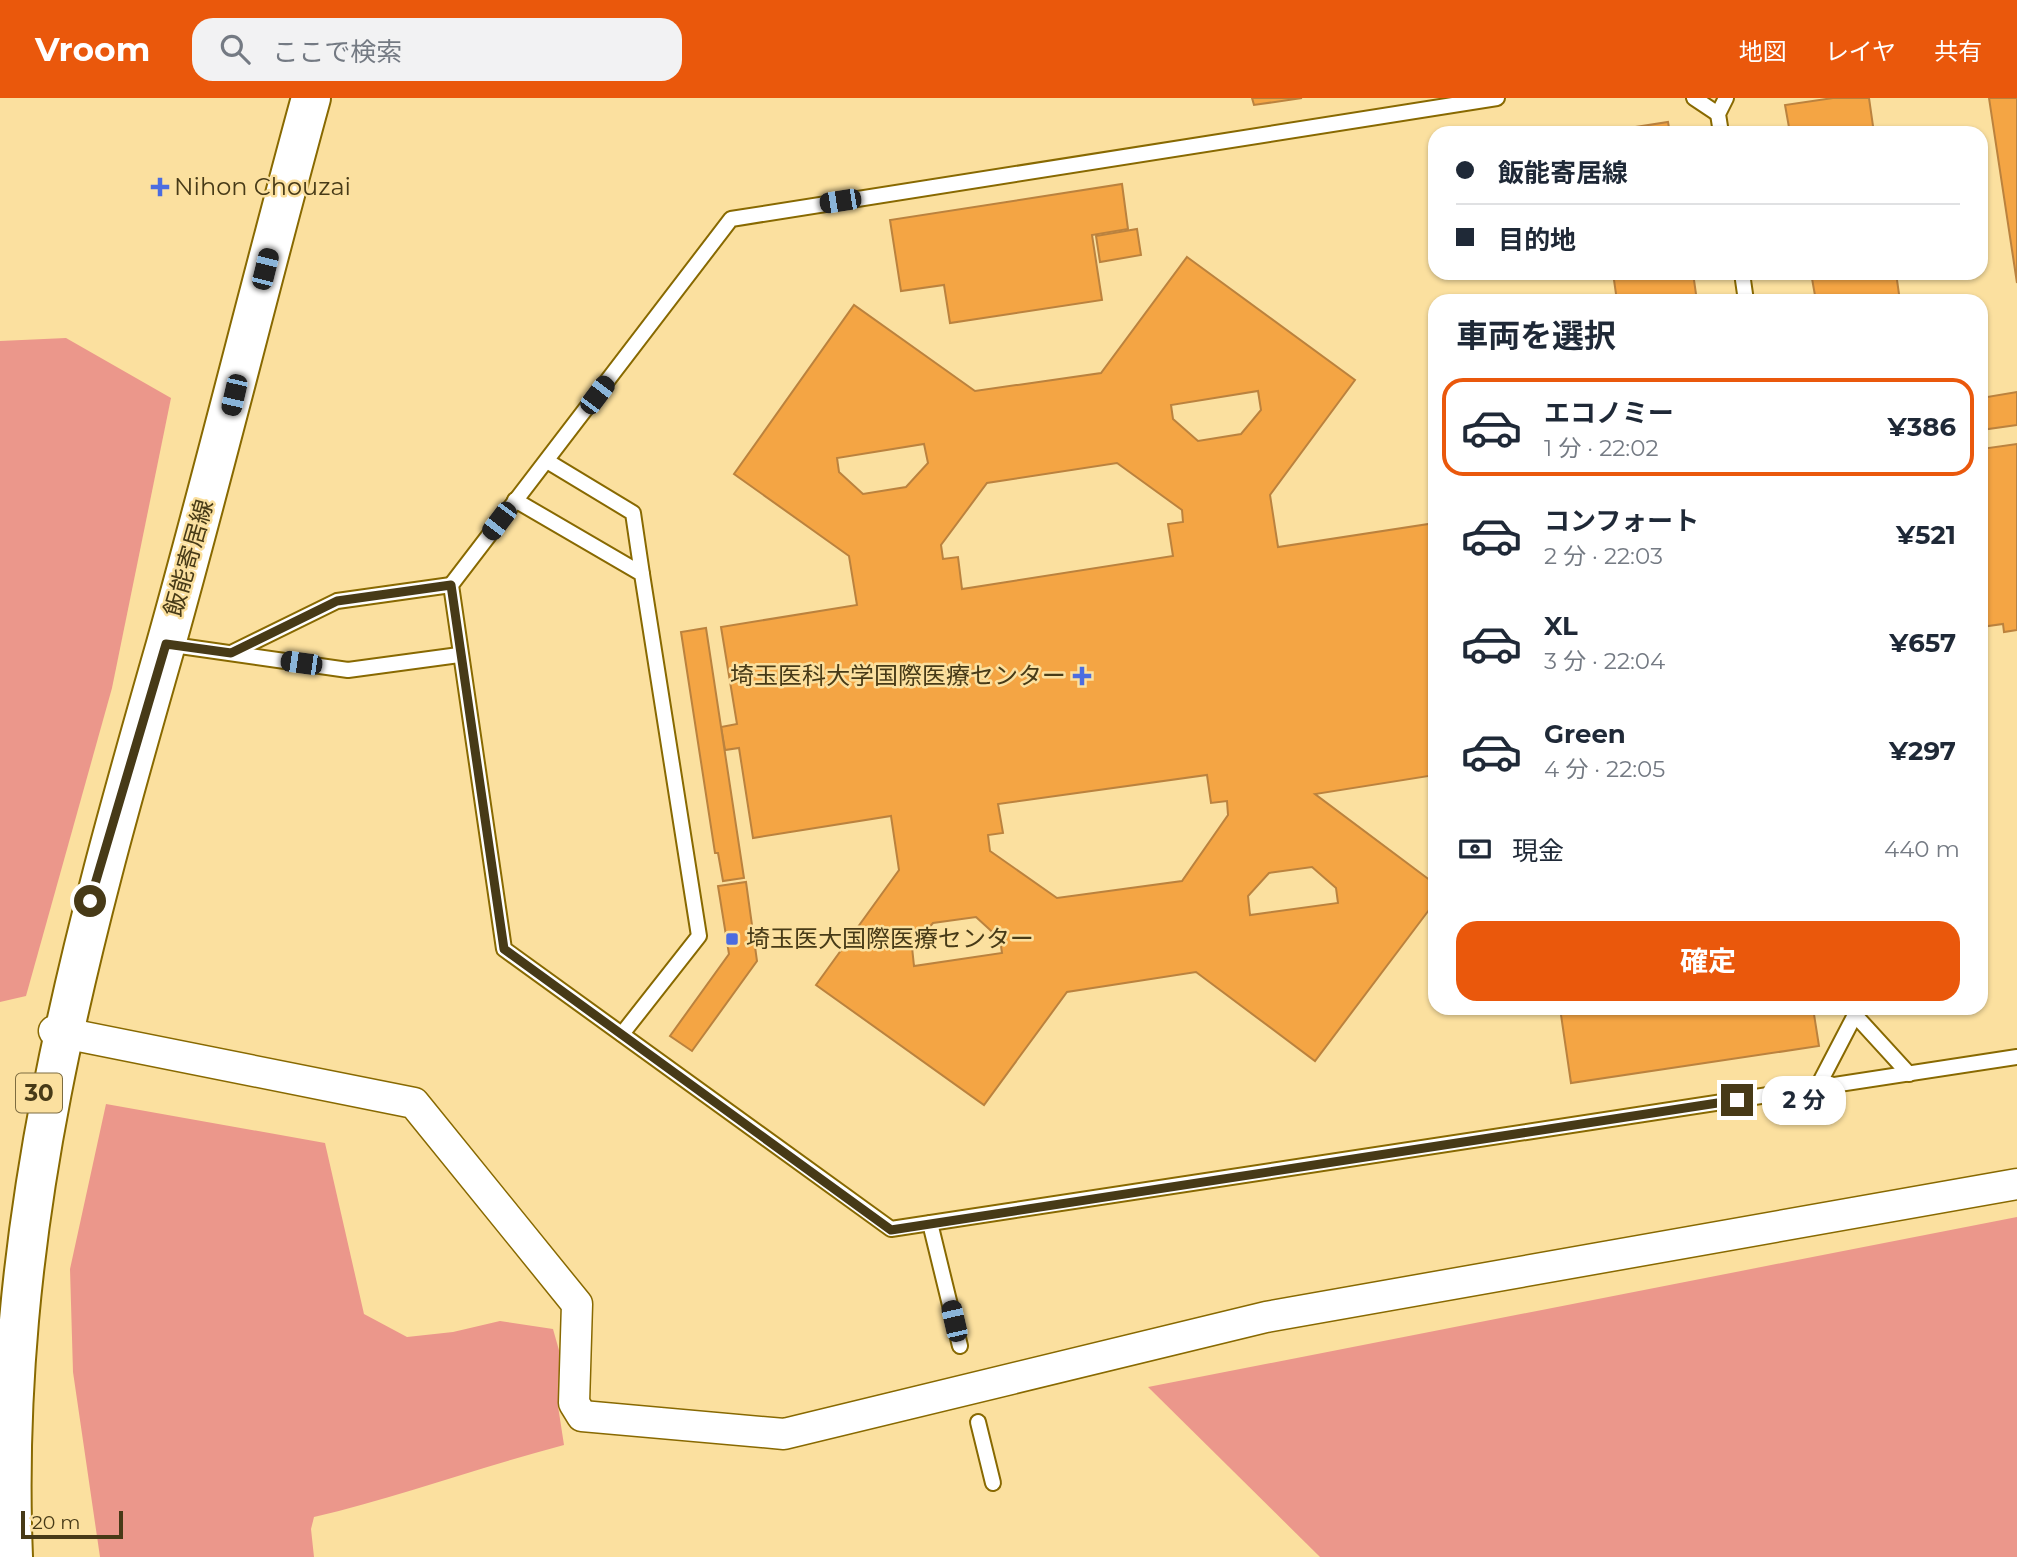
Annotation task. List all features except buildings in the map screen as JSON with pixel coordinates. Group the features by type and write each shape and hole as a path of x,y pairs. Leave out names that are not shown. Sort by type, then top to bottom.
{"main road":[{"name":"飯能寄居線","path":"13,1557 4,1429 10,1273 25,1166 54,1031 228,421 311,98"}],"street":[{"path":"54,1031 414,1103 577,1304 574,1403 582,1416 784,1434 1266,1317 2017,1184"}],"lane":[{"path":"1497,98 731,219 451,585 459,655 504,949 891,1230 2017,1057"},
{"path":"1694,98 1718,114"},
{"path":"1720,126 1718,114 1727,98"},
{"path":"547,461 633,513 699,936 622,1034"},
{"path":"515,500 642,575"},
{"path":"231,653 337,601 451,585"},
{"path":"166,644 348,670 459,655"},
{"path":"1817,1088 1852,1015"},
{"path":"1857,1015 1909,1074"},
{"path":"930,1223 960,1346"},
{"path":"978,1422 993,1483"}],"shaded area":[{"path":"66,338 171,398 112,688 26,996 0,1002 0,341"},
{"path":"106,1104 325,1143 364,1314 407,1337 453,1332 500,1321 553,1329 562,1361 558,1406 564,1445 314,1517 311,1529 314,1557 100,1557 73,1372 70,1269"},
{"path":"2017,1217 2017,1557 1320,1557 1148,1387"}],"place":[{"name":"Nihon Chouzai","path":"160,187"},
{"name":"埼玉医科大学国際医療センター","path":"1082,676"},
{"name":"埼玉医大国際医療センター","path":"732,939"}],"route":[{"path":"90,901 166,644 231,653 337,601 451,585 459,655 504,949 891,1230 1737,1100"}]}
